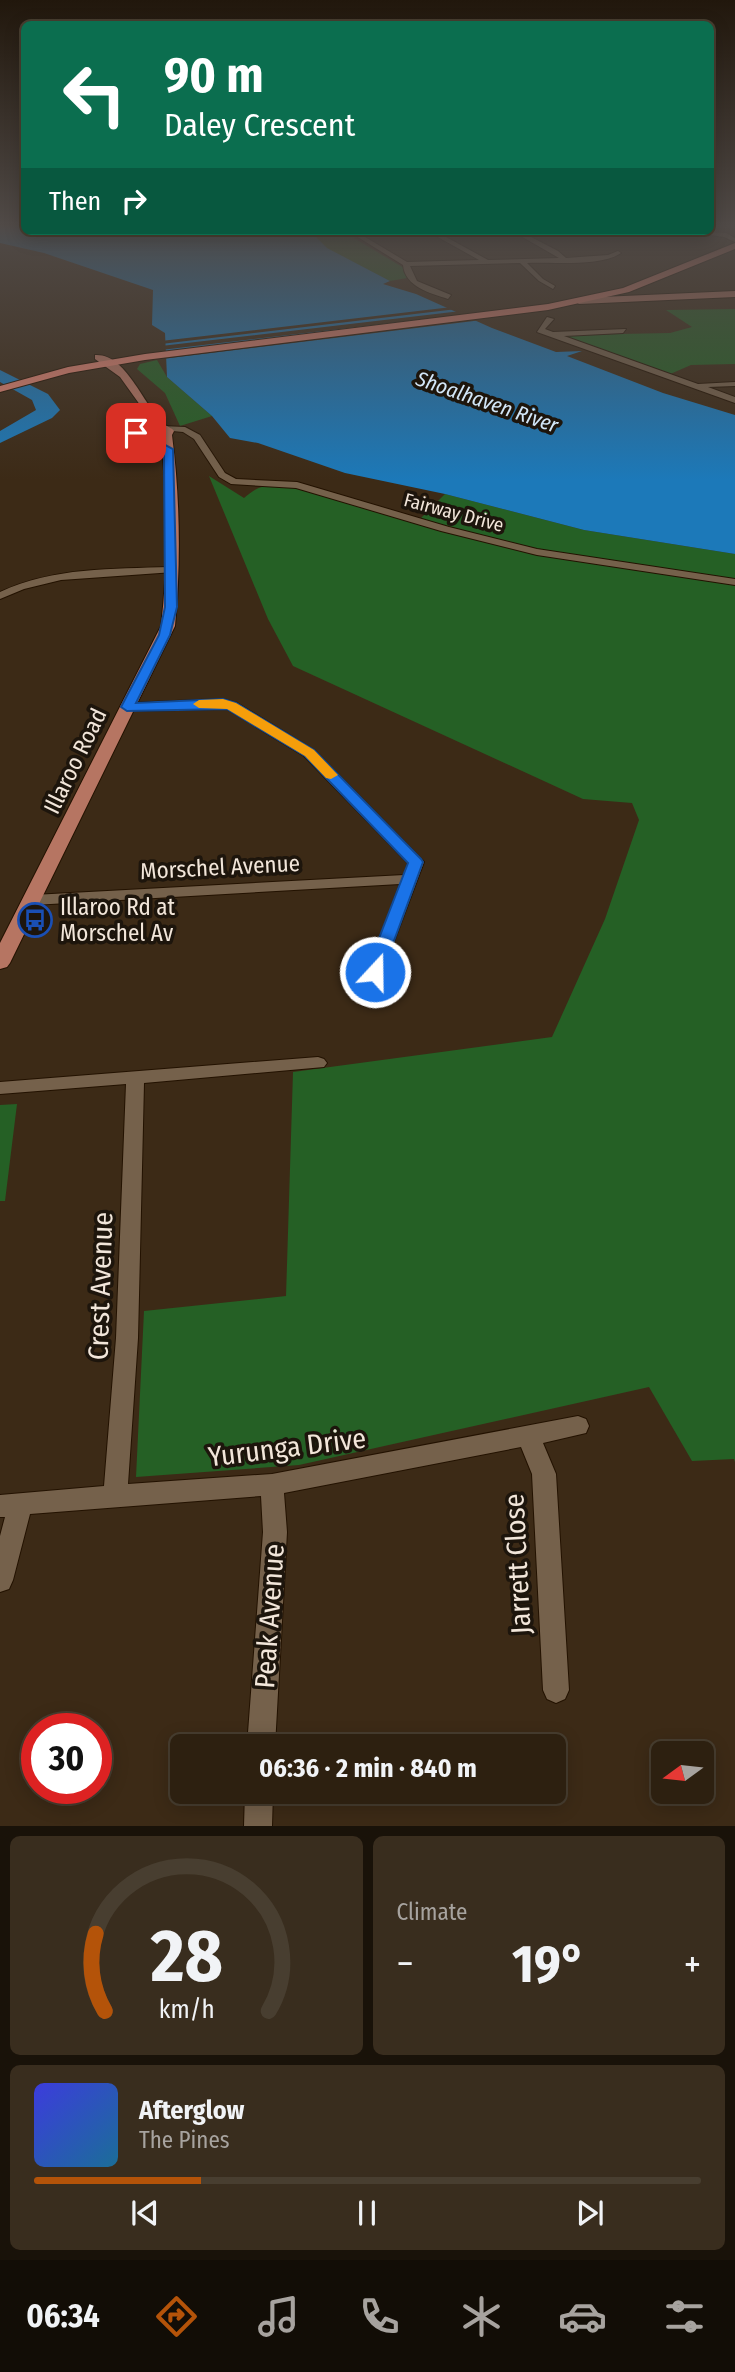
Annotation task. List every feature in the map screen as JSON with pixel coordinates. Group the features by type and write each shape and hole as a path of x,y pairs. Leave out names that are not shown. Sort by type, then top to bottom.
{"highway":[{"path":"0,380 98,360 496,310"},
{"path":"68,370 123,379 127,365 150,354"},
{"path":"0,389 98,360"}],"main road":[{"path":"98,360 123,379 166,434"},
{"path":"141,433 149,412"},
{"path":"141,433 166,434"},
{"path":"141,433 166,434"},
{"name":"Illaroo Road","path":"0,963 168,626 170,570 166,434"}],"street":[{"path":"550,319 540,330 735,400"},
{"path":"551,335 623,331"},
{"path":"691,385 735,384"},
{"name":"Fairway Drive","path":"166,434 189,432 202,443 222,475 234,482 297,485 445,529 537,552 735,582"},
{"path":"0,596 21,584 48,577 170,570"},
{"path":"127,707 223,703 309,753 416,862 375,972"},
{"name":"Morschel Avenue","path":"33,900 410,879"},
{"path":"0,1088 318,1063"},
{"name":"Crest Avenue","path":"115,1496 127,1338 135,1078"},
{"name":"Yurunga Drive","path":"10,1505 272,1485 578,1426"},
{"name":"Jarrett Close","path":"529,1437 544,1474 556,1690"},
{"name":"Peak Avenue","path":"262,1734 275,1532 272,1485"},
{"path":"0,1580 10,1505"},
{"path":"258,1826 259,1804"}],"green space":[{"path":"666,310 735,310 735,364 691,365 668,375 568,335 670,333 692,327"},
{"path":"157,360 167,377 212,416 180,426 165,393 137,369 140,364"},
{"path":"209,476 244,498 262,487 297,487 339,497 416,523 445,494 584,530 735,554 735,1462 734,1459 692,1461 649,1387 299,1465 136,1477 144,1311 286,1296 293,1072 552,1037 605,919 639,820 632,803 583,799 293,666 268,619"},
{"path":"17,1104 5,1201 0,1201 0,1105"}],"water":[{"name":"Shoalhaven River","path":"152,310 452,310 556,352 582,351 567,356 663,393 735,415 735,554 584,530 445,494 345,473 258,443 230,438 212,416 167,377 165,333 152,325"},
{"path":"0,370 48,394 60,410 52,418 0,443 0,431 36,410 32,400 0,382"}],"pier":[{"path":"424,310 447,310 161,344 161,341"},
{"path":"461,311 468,314 161,350 161,346"},
{"path":"470,314 482,320 162,359 161,352"}],"slow traffic":[{"path":"199,704 223,703 232,706 309,753 331,775"}],"place":[{"name":"Illaroo Rd at Morschel Av","path":"35,920"}],"route":[{"path":"136,433 168,449 171,616 127,707 223,703 232,706 309,753 416,862 375,972"}]}
